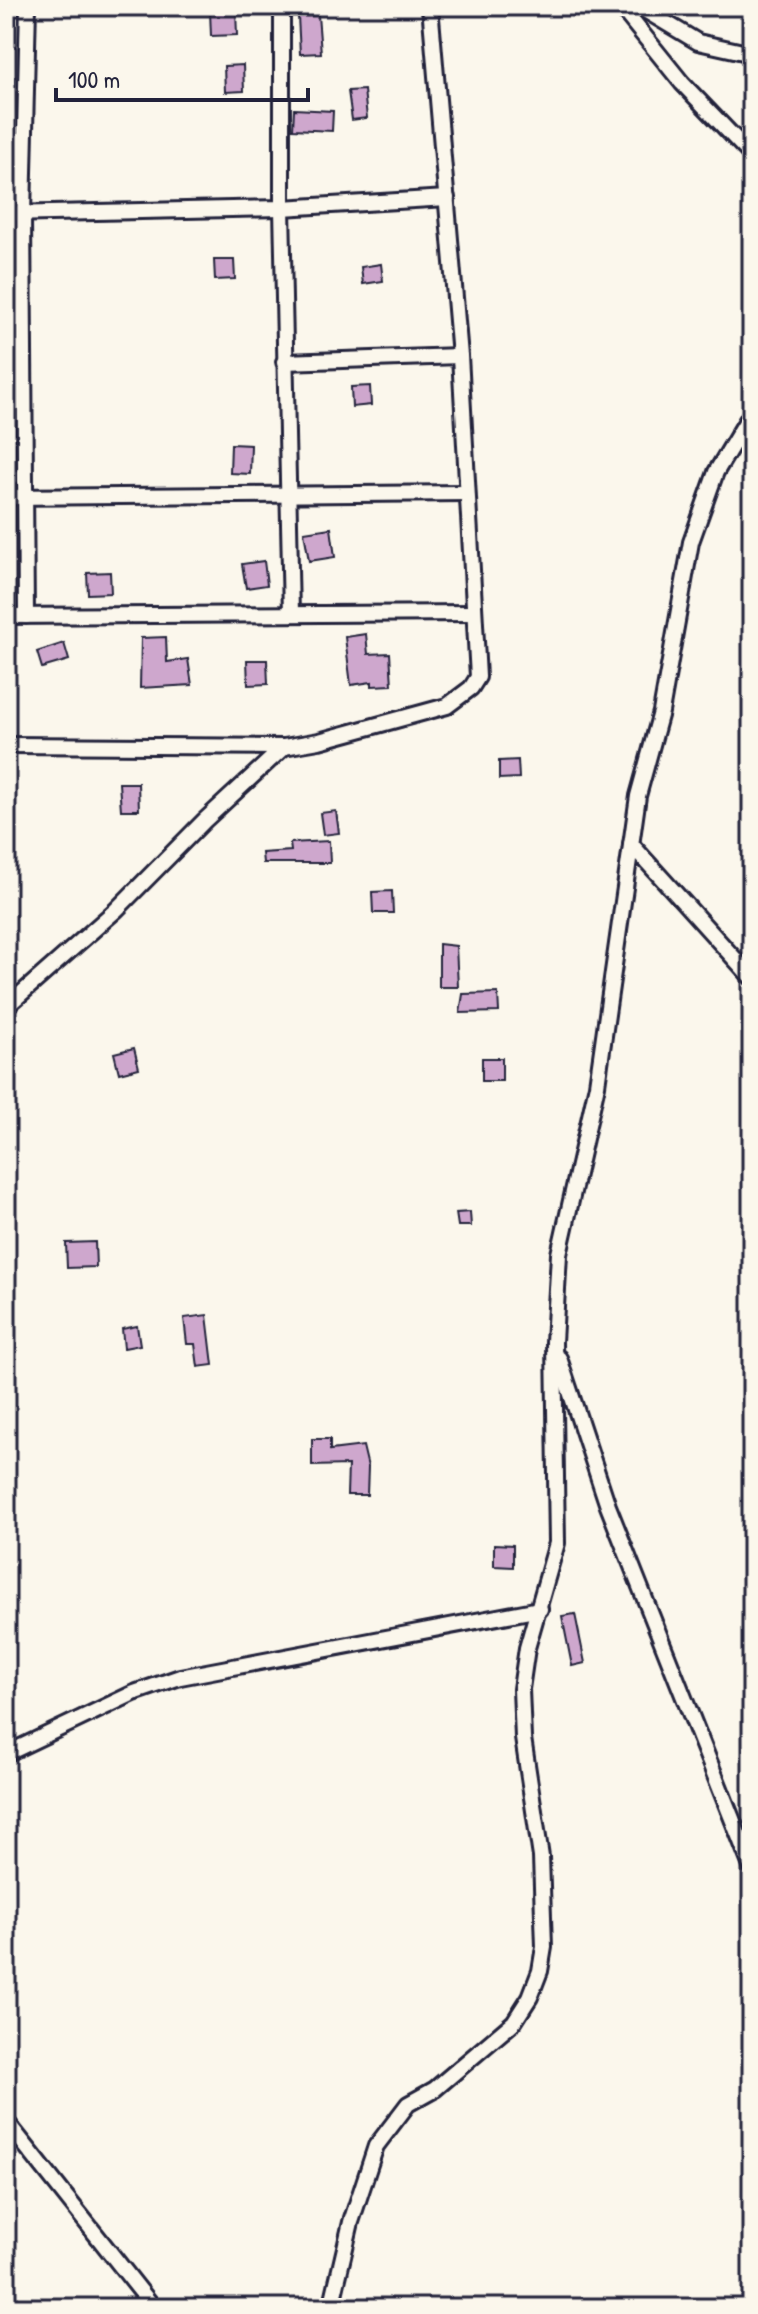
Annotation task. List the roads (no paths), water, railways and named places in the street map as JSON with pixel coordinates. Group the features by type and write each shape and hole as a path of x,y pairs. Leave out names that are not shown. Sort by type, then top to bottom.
{"street":[{"path":"26,616 23,214 28,6"},
{"path":"282,6 284,362 291,614"},
{"path":"6,745 284,747 319,741 447,706 471,688 478,677 460,356 430,6"},
{"path":"620,6 682,83 752,156"},
{"path":"638,6 698,42 752,54"},
{"path":"6,214 282,208 447,198"},
{"path":"284,362 460,356"},
{"path":"331,2308 351,2222 376,2146 408,2104 435,2089 514,2022 530,1997 540,1971 544,1947 541,1857 523,1738 521,1689 527,1648 557,1543 554,1342 559,1254 597,1085 638,796 661,712 691,542 716,472 752,412"},
{"path":"6,497 287,497 467,493"},
{"path":"6,616 474,613"},
{"path":"6,1007 116,910 205,820 284,747"},
{"path":"631,844 752,978"},
{"path":"554,1342 608,1506 752,1869"},
{"path":"6,1754 134,1693 180,1677 540,1609"},
{"path":"6,2121 154,2308"}]}
